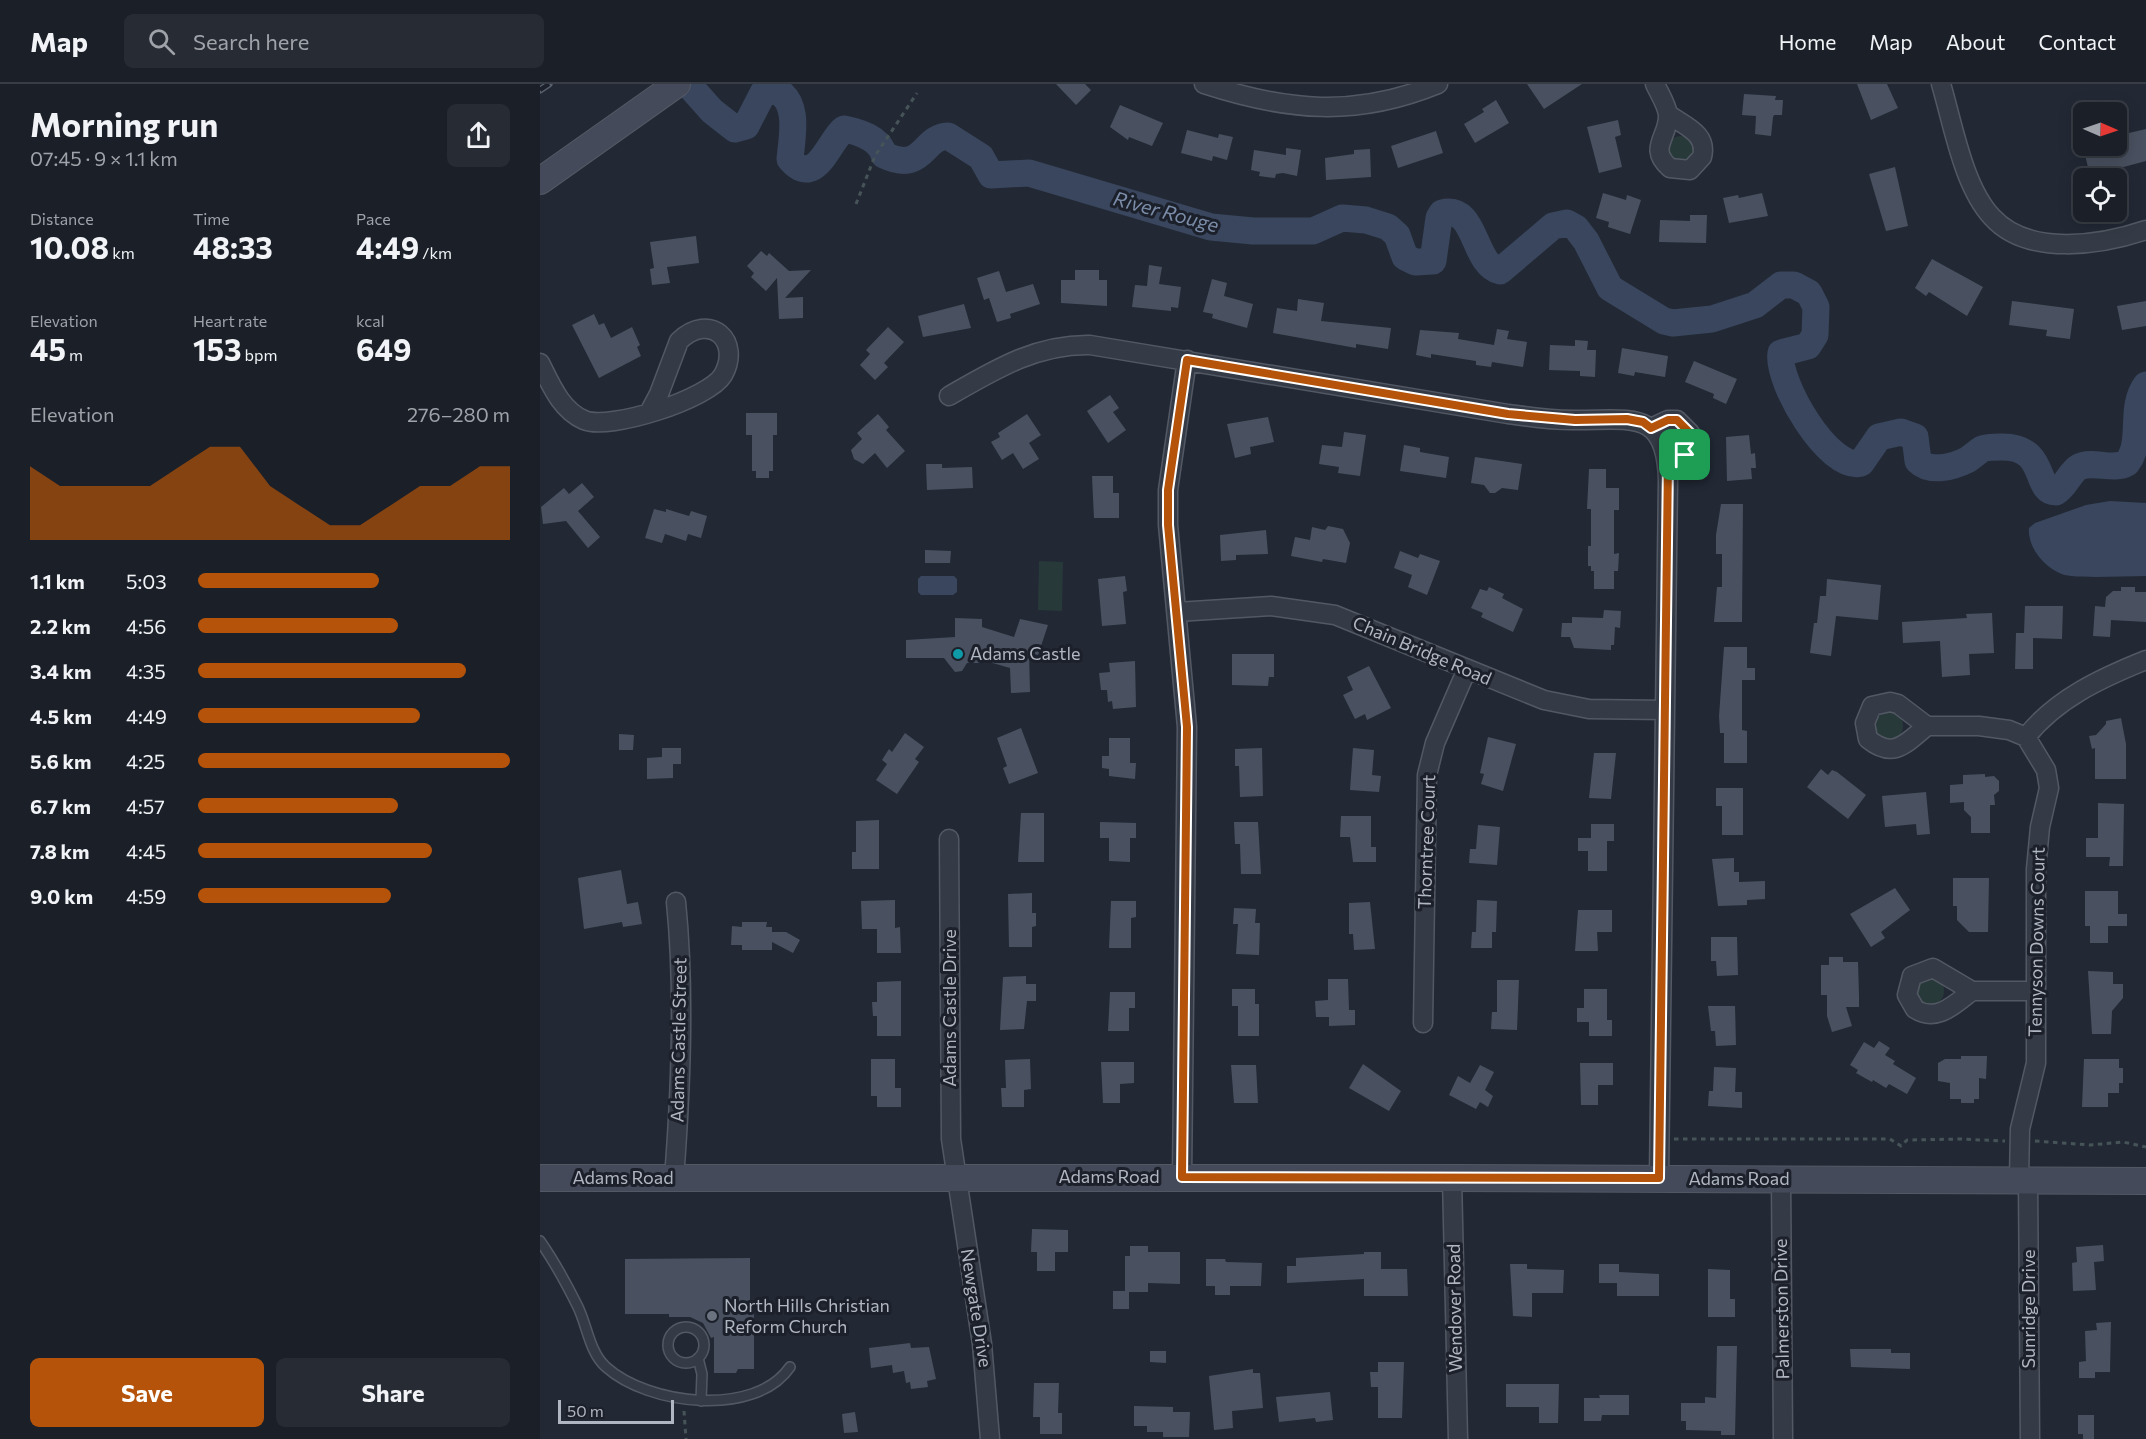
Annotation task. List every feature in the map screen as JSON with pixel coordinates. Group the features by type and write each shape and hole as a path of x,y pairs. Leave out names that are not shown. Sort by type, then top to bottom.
{"street":[{"path":"1212,85 1266,102 1328,108 1385,103 1438,84"},
{"path":"1654,84 1668,114"},
{"path":"1941,84 1956,139 1979,199 1993,218 2009,230 2026,238 2051,243 2084,244 2116,239 2146,230"},
{"path":"540,181 674,86"},
{"path":"540,363 557,397 572,413 586,421 611,423 695,398 716,385 724,373 728,358 725,340 720,332 704,327 685,334 678,341 659,394 650,411"},
{"path":"949,396 1011,361 1059,346 1090,345 1508,414 1575,420 1627,419 1643,422 1651,428 1666,450 1668,462 1659,1178"},
{"path":"1182,1177 1187,727 1168,490 1187,360"},
{"path":"1651,428 1668,420 1677,420 1690,433 1689,448 1685,455 1668,462"},
{"name":"Chain Bridge Road","path":"1177,612 1271,606 1325,613 1362,624 1525,694 1563,705 1589,709 1665,710"},
{"path":"1927,726 1994,727 2026,737 2051,709 2066,699 2146,660"},
{"name":"Thorntree Court","path":"1423,1023 1427,776 1435,743 1467,669"},
{"name":"Tennyson Downs Court","path":"2024,1180 2020,1129 2036,1064 2036,869 2040,827 2049,788 2042,762 2026,737"},
{"name":"Adams Castle Drive","path":"950,839 951,1138 956,1177"},
{"name":"Adams Castle Street","path":"674,1178 678,1122 680,992 676,902"},
{"path":"1972,991 2036,992"},
{"name":"Newgate Drive","path":"956,1177 982,1344 990,1439"},
{"name":"Adams Road","path":"540,1178 1182,1177 2146,1181"},
{"name":"Wendover Road","path":"1452,1178 1458,1439"},
{"name":"Palmerston Drive","path":"1781,1179 1783,1439"},
{"name":"Sunridge Drive","path":"2024,1180 2030,1439"}],"lane":[{"path":"540,1241 578,1307 592,1344 604,1366 635,1388 701,1401 746,1395 781,1381 790,1367"},
{"path":"698,1358 702,1374 701,1401"}],"path":[{"path":"856,204 875,156 917,93"},
{"path":"1671,1139 1890,1139 1900,1146 1907,1140 2007,1141"},
{"path":"2033,1140 2090,1145 2123,1142 2146,1147"},
{"path":"683,1398 686,1439"}],"shaded area":[{"path":"1681,136 1690,140 1694,149 1690,158 1681,162 1672,158 1668,149 1672,140"},
{"path":"1039,561 1063,562 1062,611 1038,610"},
{"path":"1889,712 1899,716 1903,726 1899,736 1889,740 1879,736 1875,726 1879,716"},
{"path":"1930,977 1940,981 1944,991 1940,1001 1930,1005 1920,1001 1916,991 1920,981"}],"water":[{"path":"2110,501 2146,503 2146,576 2071,576 2055,571 2041,559 2032,544 2029,528 2035,523 2086,505"},
{"path":"921,576 954,576 957,579 957,592 953,595 921,595 918,592 918,579"}],"building":[{"path":"1056,84 1085,84 1091,90 1076,105"},
{"path":"1527,84 1582,84 1544,109"},
{"path":"1857,84 1887,84 1898,108 1871,120"},
{"path":"1744,94 1776,96 1775,100 1783,100 1782,115 1773,117 1771,136 1755,134 1756,116 1742,115"},
{"path":"1496,100 1509,123 1475,143 1464,124 1484,112 1482,109"},
{"path":"1120,105 1163,123 1152,146 1129,137 1128,140 1110,127"},
{"path":"1618,120 1621,135 1615,137 1622,167 1599,173 1587,127"},
{"path":"2146,129 2146,161 2120,168 2088,168 2085,156 2127,156 2127,133"},
{"path":"1187,130 1218,138 1219,134 1233,137 1227,160 1213,156 1212,161 1181,153"},
{"path":"1436,131 1443,153 1398,168 1391,146"},
{"path":"1286,148 1301,150 1297,176 1283,173 1276,174 1275,178 1259,176 1260,172 1251,170 1254,150 1286,155"},
{"path":"1370,149 1371,177 1326,180 1325,158 1354,154 1354,150"},
{"path":"1895,167 1908,226 1886,231 1869,174"},
{"path":"1603,193 1626,200 1627,195 1641,200 1630,234 1608,227 1609,222 1596,218"},
{"path":"1762,193 1768,216 1729,223 1723,198 1738,195 1739,198"},
{"path":"1690,215 1707,215 1706,243 1659,242 1660,220 1690,221"},
{"path":"696,236 699,263 667,267 670,283 652,285 650,269 654,268 650,242"},
{"path":"761,251 767,256 769,253 789,271 811,270 785,298 803,297 803,318 779,319 777,278 766,291 751,277 754,273 747,266"},
{"path":"1932,259 1983,287 1967,316 1929,292 1926,296 1915,288"},
{"path":"1149,265 1162,267 1159,284 1181,287 1178,308 1171,307 1171,311 1132,307 1135,285 1147,286"},
{"path":"1075,270 1099,270 1099,280 1107,280 1107,306 1061,303 1061,280 1075,280"},
{"path":"999,271 1006,292 1033,284 1040,304 1010,314 1011,318 997,322 989,298 984,300 977,278"},
{"path":"1212,279 1227,283 1224,296 1253,304 1247,328 1212,318 1213,314 1203,312"},
{"path":"1298,299 1324,303 1321,321 1391,328 1388,349 1356,344 1356,348 1273,333 1277,308 1297,311"},
{"path":"2012,301 2074,309 2070,339 2046,336 2047,330 2009,325"},
{"path":"2146,301 2146,326 2122,330 2117,306"},
{"path":"964,304 971,328 923,337 918,316"},
{"path":"594,314 599,325 604,323 611,338 632,327 640,345 637,347 641,356 599,378 572,325"},
{"path":"888,327 904,342 884,363 888,367 875,380 860,365 870,354 866,350"},
{"path":"1497,329 1509,331 1507,339 1527,342 1523,367 1492,362 1491,367 1476,365 1476,361 1431,354 1431,358 1416,355 1420,330 1459,333 1458,339 1494,345"},
{"path":"1575,340 1588,341 1587,350 1596,350 1595,377 1580,376 1580,371 1549,370 1550,345 1575,346"},
{"path":"1622,348 1668,356 1665,377 1635,372 1634,376 1618,373"},
{"path":"1694,361 1737,379 1726,404 1713,398 1714,394 1685,382"},
{"path":"1110,395 1119,408 1113,412 1126,430 1108,443 1087,411"},
{"path":"746,413 777,413 777,435 773,435 773,471 769,471 769,478 756,478 756,471 752,471 752,435 746,435"},
{"path":"878,414 889,427 886,430 905,451 887,468 875,453 863,464 854,459 851,450 862,439 857,433"},
{"path":"1027,414 1041,435 1029,443 1039,459 1023,469 1013,453 1002,460 991,442 1000,437 998,433"},
{"path":"1268,417 1274,442 1250,447 1251,454 1235,458 1227,424"},
{"path":"1344,432 1366,435 1360,476 1338,473 1339,467 1319,464 1322,445 1342,447"},
{"path":"1749,435 1751,454 1755,453 1756,468 1751,468 1752,479 1727,481 1726,437"},
{"path":"1404,445 1420,448 1420,452 1449,457 1446,478 1400,471"},
{"path":"1475,457 1522,464 1518,490 1502,488 1495,493 1490,493 1484,485 1471,483"},
{"path":"926,464 942,464 942,468 972,467 973,488 927,490"},
{"path":"1589,469 1606,469 1606,488 1619,488 1619,510 1614,510 1614,554 1619,553 1618,571 1614,571 1614,589 1594,589 1594,571 1591,571 1591,566 1588,566 1588,546 1591,546 1591,509 1587,509"},
{"path":"1092,476 1113,476 1113,493 1119,493 1119,518 1094,518"},
{"path":"582,483 594,497 578,511 600,537 588,548 566,521 543,524 541,507 564,488 569,494"},
{"path":"1721,504 1743,504 1742,622 1714,622 1717,587 1722,587 1722,554 1716,554 1716,535"},
{"path":"654,509 666,512 666,509 689,516 691,511 707,516 701,538 688,534 686,541 665,534 662,543 645,538"},
{"path":"1328,526 1343,529 1350,543 1346,563 1323,559 1322,562 1291,556 1295,537 1310,540 1312,527 1325,530"},
{"path":"1266,530 1268,554 1236,555 1236,560 1221,561 1220,535"},
{"path":"925,550 951,551 950,563 925,563"},
{"path":"1400,551 1418,558 1420,554 1440,561 1427,595 1408,587 1412,575 1394,568"},
{"path":"1125,576 1127,591 1123,592 1126,624 1102,626 1098,579"},
{"path":"1827,579 1881,585 1878,620 1836,616 1831,656 1810,653 1820,596 1826,596"},
{"path":"1489,587 1504,594 1502,598 1523,609 1513,632 1481,617 1483,613 1471,608 1480,589 1487,591"},
{"path":"2121,587 2135,587 2135,592 2146,592 2146,622 2111,620 2110,637 2093,636 2095,606 2105,607 2106,597 2113,591 2121,591"},
{"path":"2025,606 2063,606 2062,639 2033,638 2033,669 2015,669 2016,633 2024,633"},
{"path":"1604,610 1621,611 1620,628 1615,627 1614,645 1611,645 1611,650 1574,648 1570,637 1561,637 1562,623 1572,623 1572,617 1603,618"},
{"path":"1992,613 1994,653 1969,654 1970,675 1942,677 1940,641 1903,643 1902,622 1967,618 1966,614"},
{"name":"Adams Castle","path":"955,618 982,619 982,627 1014,637 1020,619 1048,625 1038,655 1029,652 1030,692 1011,693 1010,668 982,660 981,663 967,663 962,671 955,672 944,658 906,658 906,640 955,637"},
{"path":"1724,647 1747,647 1747,668 1755,668 1755,680 1742,680 1742,730 1747,731 1747,763 1724,763 1724,733 1720,733 1719,716"},
{"path":"1232,654 1274,654 1274,677 1269,677 1268,686 1232,685"},
{"path":"1135,661 1136,707 1113,709 1112,701 1108,702 1107,690 1101,690 1099,673 1110,672 1109,663"},
{"path":"1369,666 1391,708 1367,720 1365,714 1355,719 1343,695 1353,690 1347,677"},
{"path":"2121,718 2126,744 2126,779 2095,779 2095,748 2092,749 2089,736 2096,735 2106,721"},
{"path":"1021,728 1038,773 1009,784 1003,768 1007,766 997,738"},
{"path":"905,733 924,747 915,759 919,762 897,794 876,780 887,764 882,760 889,749 892,752"},
{"path":"619,734 634,735 633,750 619,750"},
{"path":"1488,737 1516,744 1503,791 1481,784 1484,774 1480,773"},
{"path":"1109,738 1130,738 1130,763 1136,763 1135,779 1109,776 1109,769 1102,768 1102,756 1109,756"},
{"path":"662,748 681,748 681,764 673,764 673,778 647,779 647,758 662,757"},
{"path":"1262,748 1263,796 1240,797 1239,766 1235,766 1235,749"},
{"path":"1353,748 1374,750 1372,775 1381,776 1379,792 1350,790"},
{"path":"1594,753 1616,753 1611,799 1589,798"},
{"path":"1821,769 1828,775 1832,770 1837,772 1866,795 1848,819 1807,787"},
{"path":"1985,774 1985,777 1994,776 1999,781 1999,791 1994,795 1995,805 1990,805 1990,833 1971,833 1971,817 1964,810 1964,802 1950,803 1950,785 1963,784 1963,775"},
{"path":"1716,788 1743,788 1743,835 1722,835 1722,806 1716,806"},
{"path":"1926,792 1930,834 1917,835 1916,824 1885,827 1882,796"},
{"path":"2098,803 2124,804 2123,866 2109,866 2110,857 2086,857 2086,838 2098,838"},
{"path":"1021,813 1044,813 1044,862 1018,862"},
{"path":"1341,816 1371,816 1371,847 1376,847 1376,862 1353,862 1350,837 1340,837"},
{"path":"879,820 879,869 852,869 852,852 856,852 856,821"},
{"path":"1100,822 1136,823 1136,838 1130,838 1130,862 1109,861 1109,838 1100,838"},
{"path":"1234,822 1258,822 1261,874 1241,874 1240,844 1235,844"},
{"path":"1591,824 1614,824 1614,841 1607,841 1607,871 1588,871 1588,851 1578,851 1578,838 1591,838"},
{"path":"1478,825 1500,827 1497,865 1469,863 1470,849 1476,849"},
{"path":"1734,858 1734,872 1739,872 1739,882 1765,881 1765,899 1747,900 1747,905 1718,906 1712,859"},
{"path":"621,870 627,904 638,902 642,924 623,927 622,922 584,929 578,878"},
{"path":"1953,878 1989,878 1988,932 1969,932 1957,920 1957,906 1953,906"},
{"path":"1895,888 1910,910 1881,932 1885,938 1871,947 1850,914"},
{"path":"2085,891 2118,891 2118,914 2127,914 2127,926 2108,926 2108,943 2090,943 2090,926 2085,926"},
{"path":"1032,893 1032,913 1036,913 1036,926 1032,927 1032,947 1009,947 1008,894"},
{"path":"895,900 895,928 900,927 901,953 877,953 877,929 862,929 861,901"},
{"path":"1477,900 1497,901 1496,932 1492,932 1492,948 1471,948 1472,932 1476,932"},
{"path":"1111,901 1136,901 1136,917 1131,918 1131,948 1109,948"},
{"path":"1370,902 1375,949 1354,950 1353,934 1349,934 1349,903"},
{"path":"1234,908 1256,909 1255,923 1260,923 1259,955 1236,954 1238,924 1233,924"},
{"path":"1578,910 1612,910 1612,932 1597,932 1598,951 1575,951"},
{"path":"742,922 767,922 766,927 772,927 772,932 786,932 800,940 793,953 772,942 772,950 742,950 742,945 731,945 732,926 742,927"},
{"path":"1711,937 1737,937 1738,975 1717,976 1716,961 1711,961"},
{"path":"1829,957 1843,957 1843,962 1858,962 1859,1007 1846,1007 1852,1026 1832,1032 1827,1016 1827,995 1821,995 1821,965 1829,965"},
{"path":"2088,971 2113,972 2113,984 2123,984 2123,998 2112,1011 2111,1034 2092,1034"},
{"path":"1026,976 1026,984 1036,984 1036,1001 1027,1001 1024,1029 1000,1030 1003,977"},
{"path":"1328,979 1348,979 1349,1010 1355,1010 1355,1025 1329,1026 1329,1017 1316,1017 1315,1001 1328,1000"},
{"path":"1497,980 1519,980 1517,1030 1491,1029 1492,1012 1497,1012"},
{"path":"901,981 901,1036 877,1036 877,1016 873,1016 872,1002 877,1002 877,982"},
{"path":"1232,989 1255,989 1255,1004 1259,1004 1259,1036 1238,1036 1238,1006 1232,1006"},
{"path":"1584,989 1607,989 1607,1020 1612,1020 1612,1036 1589,1036 1589,1022 1577,1022 1577,1008 1584,1008"},
{"path":"1110,992 1135,992 1135,1008 1129,1008 1129,1031 1108,1031"},
{"path":"1708,1006 1735,1006 1736,1045 1716,1046 1715,1031 1711,1031"},
{"path":"1879,1041 1890,1048 1885,1055 1895,1061 1893,1064 1916,1078 1907,1094 1889,1084 1886,1088 1873,1080 1872,1082 1856,1073 1858,1070 1850,1065 1864,1042 1874,1048"},
{"path":"1961,1056 1987,1056 1986,1079 1979,1078 1979,1099 1974,1099 1974,1103 1961,1103 1961,1099 1950,1099 1950,1083 1938,1081 1938,1063 1945,1059 1961,1059"},
{"path":"871,1059 895,1059 895,1088 901,1088 901,1107 877,1107 877,1096 871,1096"},
{"path":"1030,1059 1031,1089 1024,1090 1024,1107 1002,1107 1001,1088 1006,1088 1005,1060"},
{"path":"2084,1059 2119,1059 2119,1068 2123,1068 2123,1083 2119,1083 2119,1093 2108,1093 2108,1107 2082,1107"},
{"path":"1101,1062 1134,1062 1134,1083 1120,1084 1120,1103 1103,1103"},
{"path":"1580,1063 1613,1063 1613,1085 1598,1085 1598,1105 1581,1105"},
{"path":"1363,1064 1401,1091 1389,1111 1349,1088"},
{"path":"1231,1065 1256,1065 1258,1103 1234,1103"},
{"path":"1480,1065 1494,1072 1485,1090 1493,1096 1488,1107 1480,1102 1476,1109 1449,1095 1458,1076 1470,1083"},
{"path":"1714,1067 1736,1068 1735,1092 1742,1092 1742,1108 1708,1106 1709,1091 1713,1091"},
{"path":"1032,1229 1068,1230 1068,1252 1055,1252 1055,1271 1037,1271 1037,1252 1031,1252"},
{"path":"2103,1245 2104,1261 2094,1262 2096,1290 2073,1291 2072,1263 2077,1262 2076,1247"},
{"path":"1130,1246 1148,1246 1148,1252 1180,1252 1180,1284 1148,1283 1148,1292 1129,1292 1129,1309 1113,1309 1113,1291 1125,1291 1125,1256 1130,1256"},
{"path":"1364,1252 1381,1252 1381,1269 1407,1269 1408,1296 1364,1296 1364,1279 1287,1283 1287,1266 1296,1266 1296,1258 1364,1254"},
{"name":"North Hills Christian Reform Church","path":"750,1258 750,1310 754,1311 754,1369 738,1369 736,1373 714,1373 714,1337 711,1338 703,1323 690,1317 669,1317 669,1314 625,1314 625,1259"},
{"path":"1206,1259 1262,1263 1261,1286 1230,1286 1230,1295 1215,1295 1215,1286 1206,1286"},
{"path":"1510,1264 1527,1264 1527,1269 1564,1270 1563,1293 1532,1293 1532,1317 1513,1316"},
{"path":"1599,1264 1619,1264 1619,1272 1659,1274 1659,1296 1617,1296 1617,1283 1599,1283"},
{"path":"1708,1269 1730,1270 1730,1299 1735,1299 1735,1317 1708,1317"},
{"path":"2111,1322 2110,1372 2095,1372 2095,1378 2079,1378 2079,1362 2086,1361 2085,1331 2097,1330 2096,1323"},
{"path":"910,1343 911,1348 929,1347 936,1379 927,1381 928,1387 911,1389 910,1382 906,1383 904,1371 893,1373 892,1365 871,1368 869,1348"},
{"path":"1717,1346 1737,1346 1735,1435 1721,1435 1721,1431 1686,1430 1686,1421 1681,1421 1681,1403 1705,1403 1705,1397 1716,1398"},
{"path":"1850,1349 1891,1349 1891,1353 1910,1353 1910,1369 1851,1367"},
{"path":"1150,1351 1166,1351 1166,1363 1150,1362"},
{"path":"1378,1362 1404,1362 1402,1418 1378,1418 1378,1387 1371,1387 1370,1372 1378,1372"},
{"path":"1253,1369 1253,1373 1260,1373 1263,1408 1232,1411 1233,1428 1214,1430 1209,1376"},
{"path":"1034,1383 1059,1383 1058,1413 1062,1413 1062,1434 1040,1434 1040,1417 1033,1417"},
{"path":"1506,1384 1559,1384 1558,1423 1539,1423 1539,1407 1506,1407"},
{"path":"1330,1392 1333,1420 1316,1422 1315,1418 1279,1422 1276,1397"},
{"path":"1599,1395 1629,1395 1629,1415 1602,1415 1601,1421 1584,1421 1584,1398 1600,1398"},
{"path":"1134,1406 1173,1407 1173,1412 1190,1412 1189,1437 1163,1437 1163,1432 1147,1432 1147,1426 1134,1426"},
{"path":"855,1412 858,1432 844,1433 842,1414"},
{"path":"2078,1415 2094,1415 2094,1439 2083,1439 2083,1434 2078,1434"}],"waterway":[{"name":"River Rouge","path":"688,84 712,111 735,129 746,126 763,93 776,90 784,96 792,111 793,131 790,159 799,167 807,169 815,166 821,160 844,129 868,137 882,149 884,155 897,160 915,158 933,142 948,136 981,157 991,175 1029,173 1211,227 1253,231 1313,231 1342,218 1366,220 1388,227 1397,235 1405,257 1415,262 1433,261 1439,218 1442,213 1453,213 1462,217 1484,258 1500,271 1553,226 1567,223 1576,228 1586,241 1610,288 1664,321 1673,323 1712,319 1755,305 1781,285 1794,285 1809,293 1816,307 1815,335 1808,346 1781,353 1787,383 1807,422 1820,440 1834,454 1848,462 1861,463 1879,437 1901,432 1915,437 1918,461 1935,468 1955,465 1986,448 2016,449 2027,454 2038,469 2044,485 2056,492 2079,467 2085,465 2116,466 2127,463 2135,445 2138,404 2146,385"}],"railway":[{"path":"540,90 549,84"}],"place":[{"name":"Adams Castle","path":"958,654"},
{"name":"North Hills Christian Reform Church","path":"712,1316"}],"route":[{"path":"1187,360 1542,419 1627,419 1643,422 1651,428 1661,422 1677,420 1690,433 1691,440 1685,455 1678,460 1668,462 1659,1178 1182,1177 1187,727 1168,525 1168,490 1187,360"}]}
